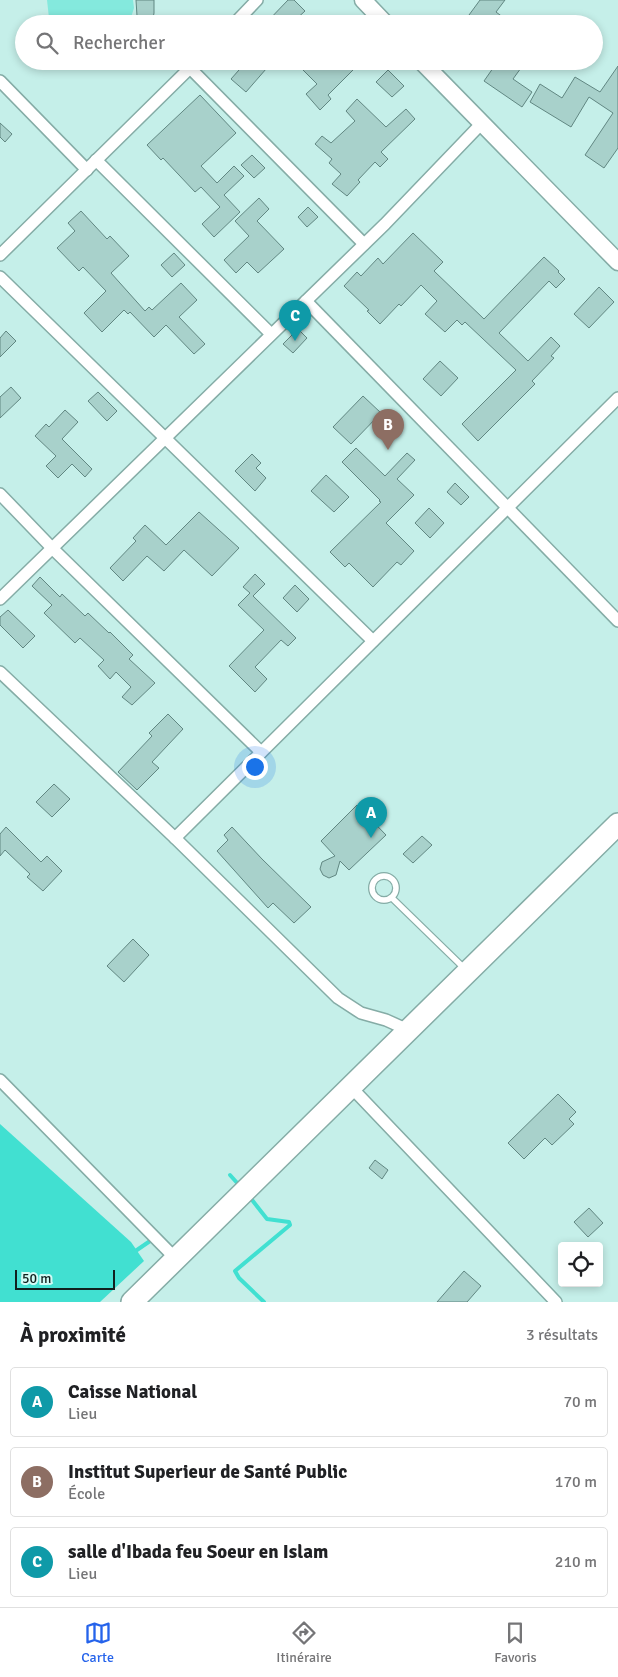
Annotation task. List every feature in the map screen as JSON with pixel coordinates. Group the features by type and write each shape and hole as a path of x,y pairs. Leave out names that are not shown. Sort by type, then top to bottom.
{"highway":[{"path":"132,1302 468,971 615,833"}],"main road":[{"path":"363,0 377,15"},
{"path":"430,70 481,124 618,262"}],"street":[{"path":"243,15 257,0"},
{"path":"0,255 188,70"},
{"path":"198,70 364,244"},
{"path":"0,81 87,170"},
{"path":"0,599 364,244 481,124"},
{"path":"96,160 271,334"},
{"path":"0,277 373,642"},
{"path":"306,301 618,621"},
{"path":"175,838 618,398"},
{"path":"0,494 52,548 262,752"},
{"path":"0,672 175,838 338,998 361,1013 386,1020 408,1030"},
{"path":"0,1080 176,1259"},
{"path":"350,1086 556,1302"}],"lane":[{"path":"386,875 392,878 396,885 396,892 392,898 378,899 372,894 371,887 374,880 379,876 386,875"},
{"path":"392,898 451,957 468,971"}],"shaded area":[{"path":"47,0 133,0 134,8 132,15 49,15"},
{"path":"0,1124 131,1242 144,1261 100,1302 0,1302"}],"building":[{"path":"136,0 154,0 154,15 137,15"},
{"path":"288,0 294,0 305,11 301,15 274,15"},
{"path":"480,0 505,0 496,12 500,15 469,15"},
{"path":"618,66 618,148 604,168 585,155 613,113 589,97 571,127 530,102 540,84 562,98 575,77 600,92"},
{"path":"239,70 265,70 246,92 231,79"},
{"path":"303,70 353,70 328,95 331,99 320,110 306,94 317,84"},
{"path":"388,70 404,86 392,97 376,82"},
{"path":"492,70 520,70 513,79 532,92 522,107 484,81"},
{"path":"200,95 236,133 201,166 217,183 234,166 244,176 224,195 240,212 214,237 202,224 220,207 201,187 195,192 163,158 161,160 147,145"},
{"path":"357,99 386,127 406,109 415,119 381,152 388,159 380,167 375,162 358,180 360,182 347,196 332,184 341,174 329,163 332,159 315,144 322,136 331,143 355,121 346,111"},
{"path":"0,123 12,134 5,142 0,137"},
{"path":"252,155 265,168 254,178 241,165"},
{"path":"259,198 269,209 257,221 284,249 258,273 247,262 236,273 224,260 249,236 235,221"},
{"path":"308,207 318,217 307,227 298,217"},
{"path":"81,211 107,239 110,236 129,256 111,273 145,311 149,307 152,310 181,283 197,300 179,317 205,344 194,354 166,325 154,337 130,312 128,314 124,310 102,332 84,313 106,291 83,267 79,271 57,248 75,231 68,223"},
{"path":"413,233 443,262 434,271 484,319 544,257 565,279 556,288 549,281 499,333 528,361 551,337 560,346 551,356 554,358 532,381 535,384 478,441 462,424 516,370 465,322 462,325 457,320 445,332 425,314 437,301 421,285 380,324 367,311 369,310 344,286 357,272 361,276 378,258 383,264"},
{"path":"174,253 185,265 172,277 161,265"},
{"path":"599,287 614,302 589,328 574,314"},
{"path":"298,329 307,338 293,353 283,344"},
{"path":"6,331 16,341 0,357 0,338"},
{"path":"440,361 458,378 441,396 423,379"},
{"path":"11,387 21,398 0,418 0,397"},
{"path":"98,392 117,411 107,421 88,401"},
{"path":"363,396 381,413 351,444 333,427"},
{"path":"65,410 78,422 62,439 92,469 85,477 72,464 58,478 46,466 56,456 35,436 46,424 49,427"},
{"path":"356,448 385,476 407,453 415,460 397,479 414,495 386,523 414,551 401,565 397,562 373,587 349,563 345,567 330,552 381,502 342,462"},
{"path":"252,454 261,463 256,468 266,478 255,491 235,471"},
{"path":"326,475 349,497 334,512 311,491"},
{"path":"455,483 469,497 461,505 447,492"},
{"path":"429,508 444,523 430,538 415,523"},
{"path":"199,512 239,548 212,576 184,550 164,571 147,556 123,581 110,568 136,541 133,538 145,525 166,545"},
{"path":"255,574 265,584 253,596 296,638 288,646 281,640 255,667 267,679 255,692 229,666 264,630 238,605 250,593 243,587"},
{"path":"40,577 60,597 62,594 85,616 88,613 110,632 133,655 129,659 155,683 132,705 122,697 131,687 116,672 110,679 98,666 104,660 80,638 75,643 44,613 52,605 32,586"},
{"path":"295,585 309,599 297,612 283,598"},
{"path":"8,610 35,636 23,648 0,625 0,617"},
{"path":"168,714 183,729 152,762 159,768 137,790 118,772 152,736 149,733"},
{"path":"54,784 70,799 52,817 36,802"},
{"path":"357,805 386,835 349,870 340,861 336,875 329,878 323,875 320,869 322,862 335,856 321,841"},
{"path":"6,827 41,862 47,856 62,871 43,891 27,877 30,874 5,850 0,856 0,834"},
{"path":"232,827 311,907 294,923 273,903 268,908 217,851 228,840 224,835"},
{"path":"422,836 432,845 413,863 403,854"},
{"path":"133,939 149,955 124,982 107,966"},
{"path":"558,1094 576,1112 569,1119 574,1124 552,1145 545,1138 524,1159 508,1143"},
{"path":"375,1160 388,1170 382,1179 369,1168"},
{"path":"589,1208 603,1223 588,1237 574,1222"},
{"path":"464,1271 481,1286 467,1302 437,1302"}],"waterway":[{"path":"230,1175 239,1185"},
{"path":"249,1196 267,1219 289,1222 290,1225 235,1271 239,1278 264,1302"},
{"path":"134,1252 153,1239"}],"place":[{"name":"salle d'Ibada feu Soeur en Islam","path":"295,341"},
{"name":"Institut Superieur de Santé Public","path":"388,450"},
{"name":"Caisse National","path":"371,838"}]}
